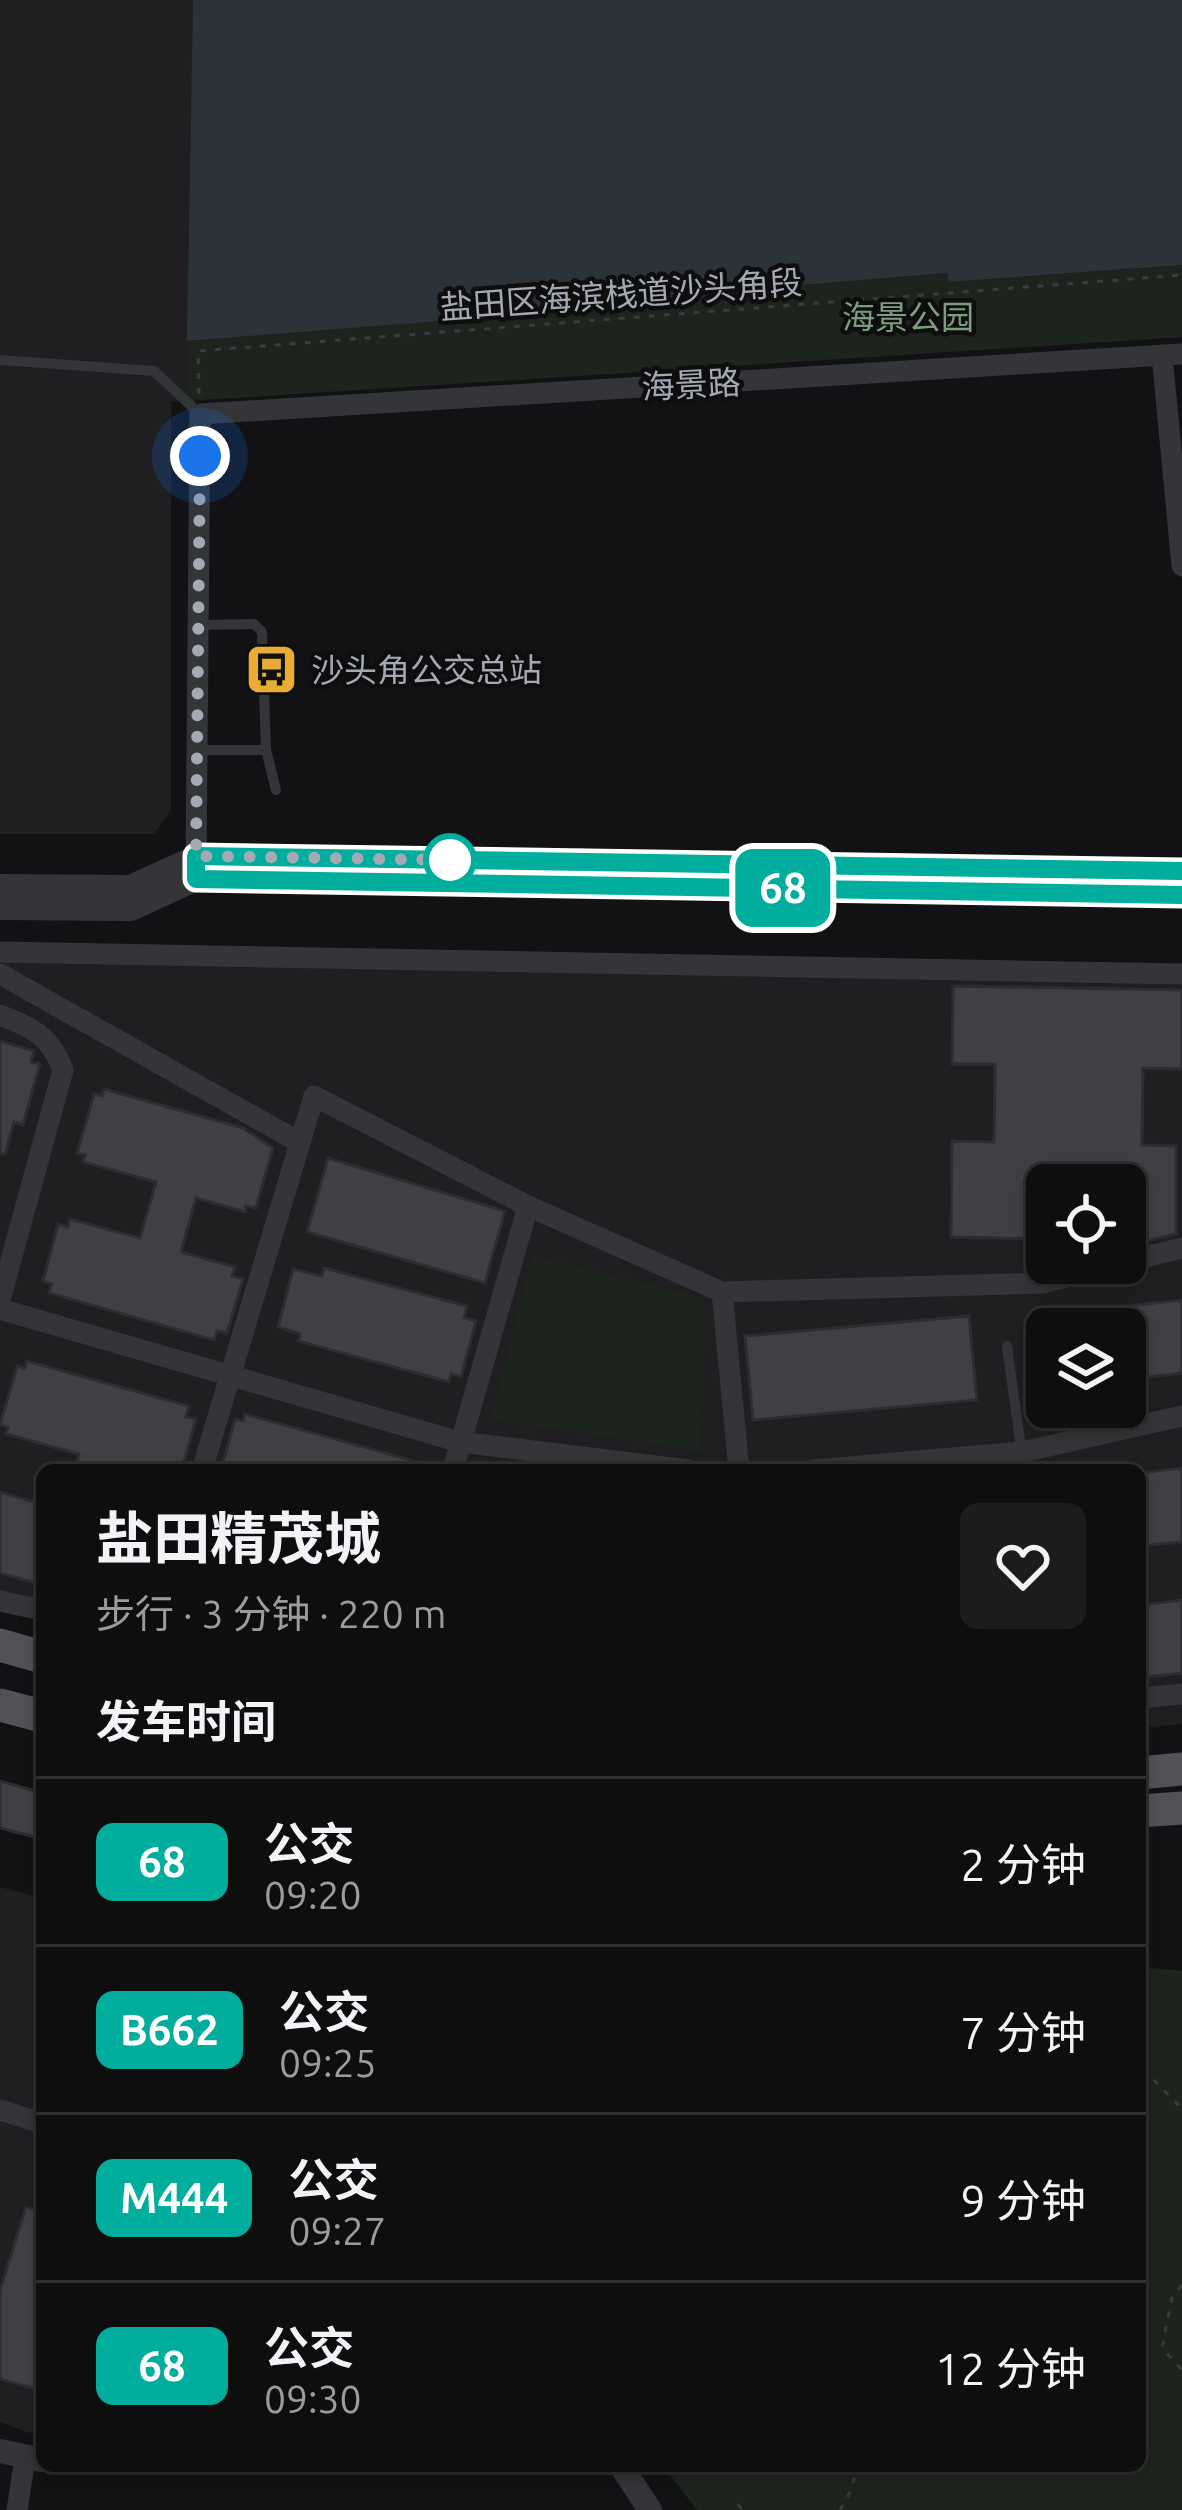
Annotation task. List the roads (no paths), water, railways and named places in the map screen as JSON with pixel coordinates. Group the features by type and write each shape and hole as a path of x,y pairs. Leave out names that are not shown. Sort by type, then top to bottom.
{"main road":[{"path":"0,1645 36,1655"},
{"path":"0,1705 36,1714"},
{"path":"1146,1772 1182,1769"},
{"path":"1146,1811 1182,1808"}],"street":[{"name":"海景路","path":"200,414 1172,355"},
{"path":"1172,355 1182,566"},
{"path":"196,868 200,414"},
{"path":"0,886 130,887 196,868 1182,871"},
{"path":"0,908 131,909 196,868 1182,895"},
{"path":"0,952 1182,974"},
{"path":"0,974 298,1141"},
{"path":"0,1015 27,1025 53,1044 63,1070 0,1300"},
{"path":"204,1464 314,1096 528,1205 722,1292 1026,1283"},
{"path":"454,1464 528,1205"},
{"path":"1146,1256 1182,1247"},
{"path":"722,1292 738,1464"},
{"path":"0,1309 460,1442 639,1464"},
{"path":"953,1464 1023,1461 1182,1417"},
{"path":"0,1601 36,1609"},
{"path":"1146,1697 1182,1694"},
{"path":"0,2110 36,2120"},
{"path":"17,2510 22,2456"},
{"path":"625,2472 650,2510"}],"lane":[{"path":"0,360 154,371 200,414"},
{"path":"199,625 254,624 262,632 266,750 276,790"},
{"path":"197,750 266,750"},
{"path":"1007,1346 1023,1461"}],"place":[{"name":"沙头角公交总站","path":"272,669"}],"park label":[{"name":"海景公园","path":"908,316"}]}
